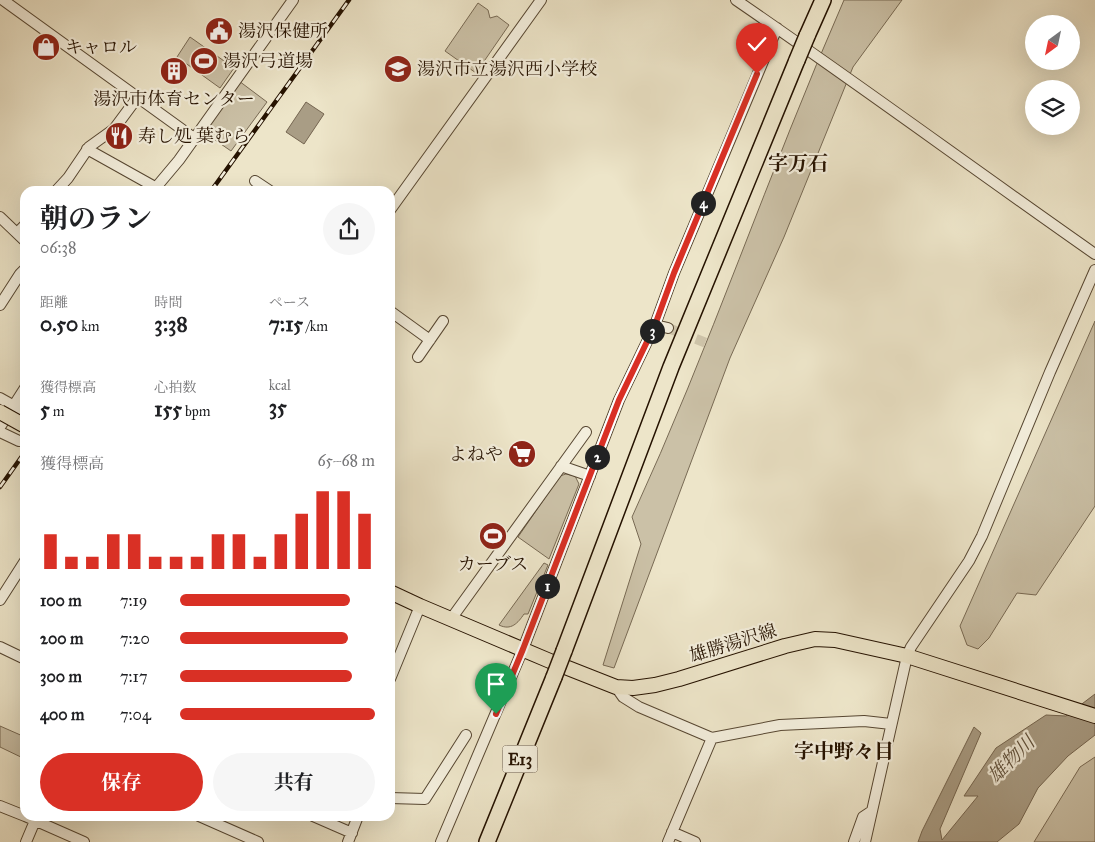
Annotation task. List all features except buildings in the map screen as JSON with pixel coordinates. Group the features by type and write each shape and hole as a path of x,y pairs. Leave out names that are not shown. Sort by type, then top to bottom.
{"highway":[{"name":"E13","path":"487,842 554,677 672,367 823,0"}],"main road":[{"path":"0,412 20,423"},
{"name":"雄勝湯沢線","path":"395,594 451,620 616,687 632,688 655,685 785,646 815,639 836,640 906,656 1095,716"}],"street":[{"path":"3,0 194,138"},
{"path":"157,186 179,160 294,0"},
{"path":"395,203 541,0"},
{"path":"736,0 842,72 992,182 1095,254"},
{"path":"441,842 523,649 619,400 655,325 681,255 777,28"},
{"path":"61,186 87,149 114,129 137,98"},
{"path":"87,149 149,186"},
{"path":"255,180 263,186"},
{"path":"0,216 20,236"},
{"path":"17,233 20,230"},
{"path":"865,842 906,656 969,561 982,536 1050,372 1095,270"},
{"path":"2,299 20,274"},
{"path":"395,315 430,340"},
{"path":"418,357 443,321"},
{"path":"655,325 668,328"},
{"path":"0,427 20,396"},
{"path":"0,398 20,410"},
{"path":"0,432 19,441"},
{"path":"451,620 586,432"},
{"path":"561,466 590,476"},
{"path":"0,600 20,570"},
{"path":"395,668 420,606"},
{"path":"0,648 20,657"},
{"path":"616,687 623,697 639,707 712,738 780,726 864,721 891,724"},
{"path":"395,798 425,799 466,735"},
{"path":"695,842 670,837 712,738"},
{"path":"0,806 20,814"},
{"path":"854,842 862,816 872,811"},
{"path":"26,842 35,821"},
{"path":"42,821 84,842"},
{"path":"211,821 258,842"},
{"path":"323,821 350,837 356,821"}],"shaded area":[{"path":"844,0 902,0 853,67 784,237 730,358 614,668 603,665 641,544 632,517 714,324 790,129"},
{"path":"478,3 488,10 490,18 497,16 509,25 476,73 445,51"},
{"name":"湯沢弓道場","path":"190,37 234,68 220,88 177,57"},
{"path":"239,81 267,102 231,151 202,131"},
{"path":"1095,321 1095,506 1036,595 1017,593 989,638 978,649 967,645 960,626"},
{"path":"566,474 575,476 579,484 549,559 518,537 560,476"},
{"path":"544,563 548,565 528,614 524,614 511,627 499,625"},
{"path":"0,726 20,735 20,757 0,747"},
{"path":"1095,757 1095,842 1034,842 1080,767"}],"water":[{"path":"306,102 324,114 304,144 286,132"},
{"name":"雄物川","path":"1095,694 1095,735 1068,756 1038,788 1019,824 997,842 918,842 974,727 981,733 940,829 942,840 978,796 964,796 996,748 1046,715 1066,716"}],"tunnel":[{"path":"668,328 709,344"}],"railway":[{"path":"215,186 349,0"},
{"path":"0,487 20,459"}],"place":[{"name":"湯沢保健所","path":"219,31"},
{"name":"キャロル","path":"46,47"},
{"name":"湯沢弓道場","path":"204,61"},
{"name":"湯沢市立湯沢西小学校","path":"398,69"},
{"name":"湯沢市体育センター","path":"174,71"},
{"name":"寿し処 葉むら","path":"119,136"},
{"name":"よねや","path":"522,454"},
{"name":"カーブス","path":"493,536"}],"district":[{"name":"字万石","path":"798,163"},
{"name":"字中野々目","path":"844,751"}],"route":[{"path":"496,714 627,380 655,325 674,273 757,74"}]}
